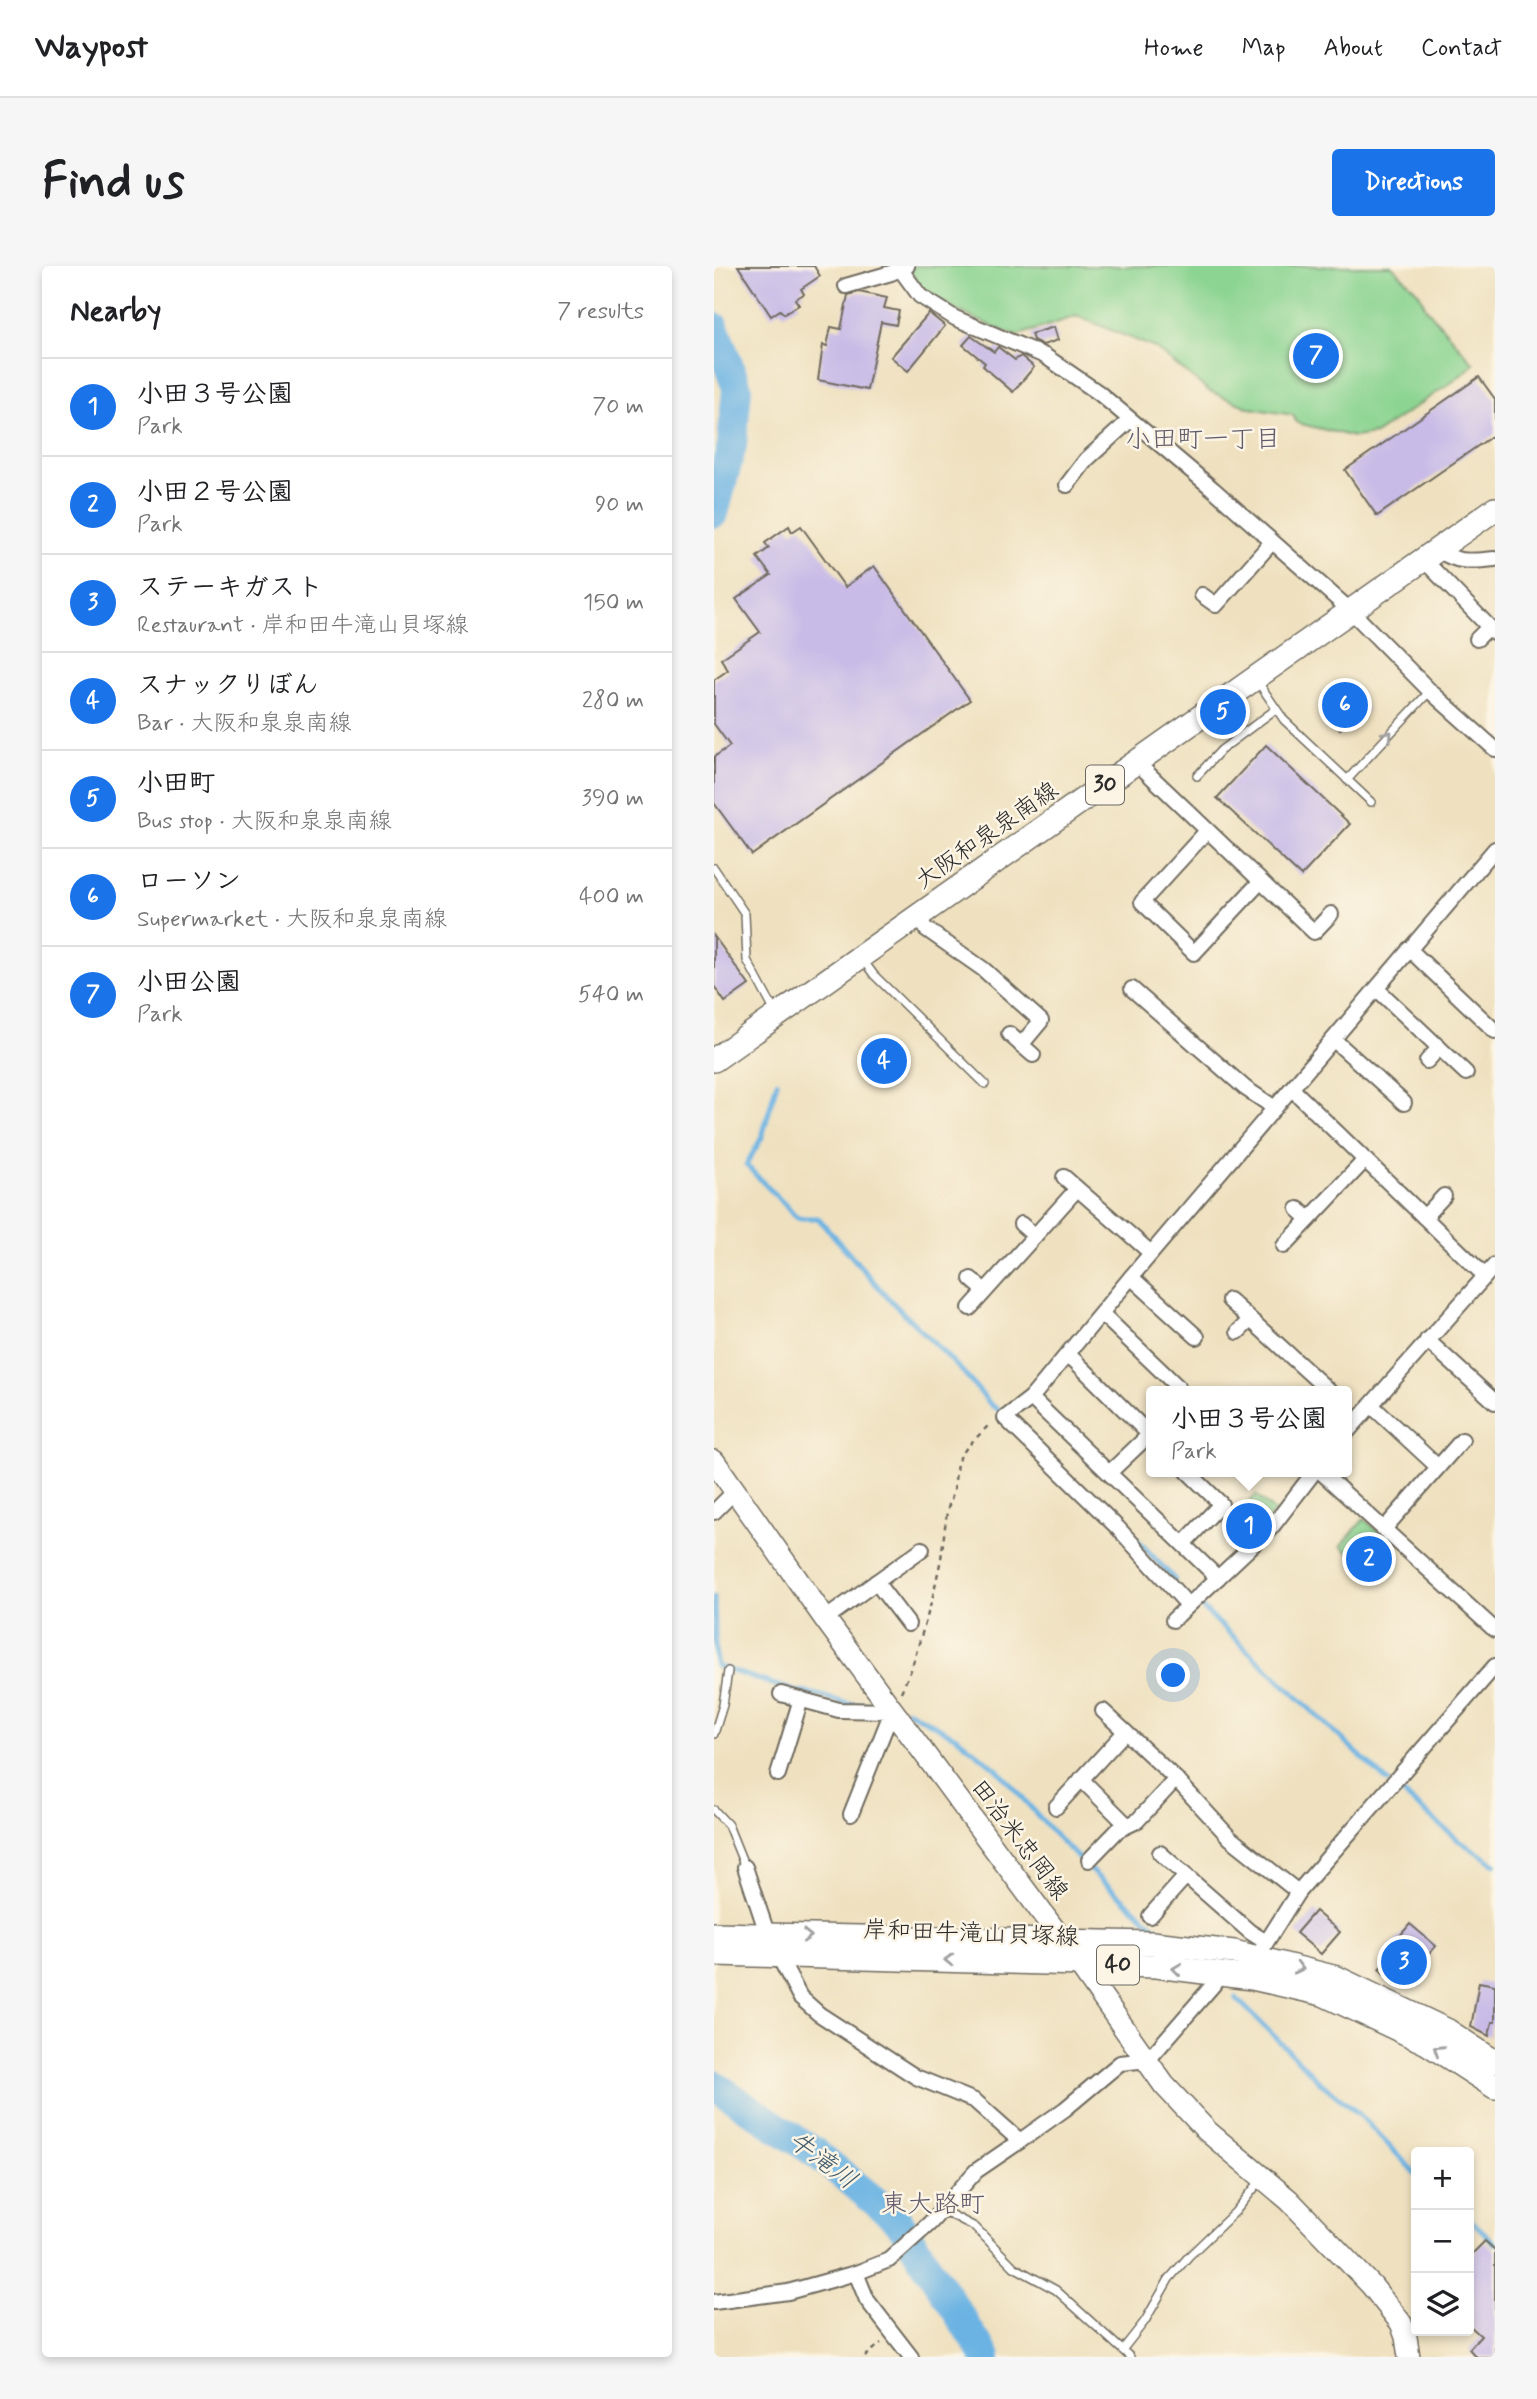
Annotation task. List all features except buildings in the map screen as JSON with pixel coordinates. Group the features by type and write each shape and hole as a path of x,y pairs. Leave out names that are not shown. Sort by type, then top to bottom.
{"main road":[{"name":"大阪和泉泉南線","path":"714,1060 1495,509"},
{"name":"田治米忠岡線","path":"717,1464 825,1619 1062,1940 1164,2085 1207,2131 1289,2200 1386,2304 1401,2323 1409,2357"},
{"name":"岸和田牛滝山貝塚線","path":"714,1934 773,1945 1077,1963 1156,1966 1258,1959 1323,1994 1427,2043 1495,2087"},
{"name":"岸和田牛滝山貝塚線","path":"714,1954 773,1945 1062,1940 1152,1943 1234,1952 1337,1978 1448,2031 1495,2062"}],"street":[{"path":"846,286 904,268 920,296 955,318 1045,356 1099,393 1352,612 1430,691 1495,749"},
{"path":"1067,485 1086,460 1130,420"},
{"path":"1202,595 1216,605 1272,542"},
{"path":"1431,555 1465,562 1495,559"},
{"path":"1431,555 1492,630 1477,639"},
{"path":"1136,762 1314,933 1331,914"},
{"path":"1207,831 1142,902 1194,953 1260,882"},
{"path":"1192,1601 1105,1522 1008,1416 1031,1398 1495,849"},
{"path":"917,917 926,929 987,964 1041,1021 1021,1045"},
{"path":"1409,949 1495,1031"},
{"path":"1132,989 1245,1088 1275,1108"},
{"path":"1377,989 1466,1073"},
{"path":"1009,1034 1033,1055"},
{"path":"1334,1040 1404,1103"},
{"path":"1427,1061 1439,1048"},
{"path":"1292,1089 1424,1217 1490,1270 1352,1426"},
{"path":"1284,1246 1365,1160"},
{"path":"1064,1177 1151,1253"},
{"path":"970,1308 1077,1189"},
{"path":"1424,1217 1444,1196"},
{"path":"1298,1209 1309,1219"},
{"path":"1021,1224 1035,1236"},
{"path":"1131,1277 1197,1337"},
{"path":"971,1279 985,1291"},
{"path":"1229,1300 1324,1386"},
{"path":"1102,1314 1177,1386"},
{"path":"1238,1332 1250,1320"},
{"path":"1427,1340 1495,1402"},
{"path":"1068,1354 1146,1431"},
{"path":"1295,1382 1306,1370"},
{"path":"1481,1389 1492,1377"},
{"path":"1031,1398 1219,1578"},
{"path":"1371,1405 1438,1467"},
{"path":"1352,1412 1359,1418"},
{"path":"1109,1473 1146,1439"},
{"path":"1384,1529 1462,1440"},
{"path":"1183,1544 1221,1504 1193,1477"},
{"path":"1173,1619 1271,1528 1310,1477"},
{"path":"1327,1477 1495,1630"},
{"path":"714,1512 735,1491"},
{"path":"825,1619 922,1549"},
{"path":"876,1582 908,1624"},
{"path":"1258,1959 1298,1892 1495,1667"},
{"path":"781,1694 839,1710 892,1711 851,1814"},
{"path":"778,1774 801,1699"},
{"path":"1103,1711 1176,1779 1230,1838 1298,1892"},
{"path":"1056,1807 1125,1731"},
{"path":"1081,1779 1127,1825"},
{"path":"1089,1860 1127,1825 1137,1821 1176,1779"},
{"path":"1160,1853 1250,1932 1258,1959"},
{"path":"744,1867 773,1945 800,1997 819,2014 916,2077 975,2101 1020,2141"},
{"path":"1150,1916 1186,1875"},
{"path":"714,2302 788,2292 856,2273 888,2260 930,2223 976,2171 1065,2109 1120,2063 1148,2060 1214,1984"},
{"path":"856,2273 867,2300 911,2357"}],"lane":[{"path":"1256,678 1284,720 1371,802"},
{"path":"1347,780 1430,691"},
{"path":"1197,776 1220,750 1276,709"},
{"path":"714,868 745,914 747,960 777,1016"},
{"path":"861,956 874,975 985,1084"},
{"path":"714,1734 723,1705 727,1671"},
{"path":"714,1810 727,1825 744,1867"},
{"path":"1123,2349 1145,2321 1169,2279 1235,2211 1262,2178"},
{"path":"942,2210 975,2227 1014,2267 1056,2290 1130,2357"}],"path":[{"path":"892,1711 911,1670 932,1600 957,1462 990,1423 1008,1416"},
{"path":"865,2357 892,2334"}],"green space":[{"path":"1392,266 1419,293 1426,308 1474,364 1375,434 1354,437 1297,423 1293,415 1250,408 1209,391 1155,348 1077,316 1016,336 972,318 939,300 915,279 911,268"},
{"path":"1256,1495 1275,1512 1250,1538 1222,1512 1229,1505 1238,1513"},
{"path":"1364,1519 1394,1546 1371,1572 1341,1546"}],"waterway":[{"name":"牛滝川","path":"714,327 737,388 732,445 714,513"},
{"path":"777,1082 762,1137 746,1165 798,1218 818,1218 889,1299 962,1371 991,1405 1006,1414"},
{"path":"1115,1516 1175,1580"},
{"path":"714,1597 716,1666 798,1692 816,1694 845,1703 874,1705"},
{"path":"1194,1600 1388,1782"},
{"path":"907,1710 958,1738 999,1771 1054,1834 1091,1871 1159,1930"},
{"path":"1397,1789 1458,1840 1495,1864"},
{"path":"1236,1998 1321,2083 1359,2114 1411,2169"},
{"name":"牛滝川","path":"714,2085 817,2154 898,2220 986,2357"},
{"path":"1474,2223 1495,2243"}],"place":[{"name":"小田公園","path":"1316,356"},
{"name":"ローソン","path":"1345,705"},
{"name":"小田町","path":"1223,712"},
{"name":"スナックりぼん","path":"884,1061"},
{"name":"小田３号公園","path":"1249,1526"},
{"name":"小田２号公園","path":"1369,1559"},
{"name":"ステーキガスト","path":"1404,1962"}],"district":[{"name":"小田町一丁目","path":"1203,440"},
{"name":"東大路町","path":"933,2205"}]}
